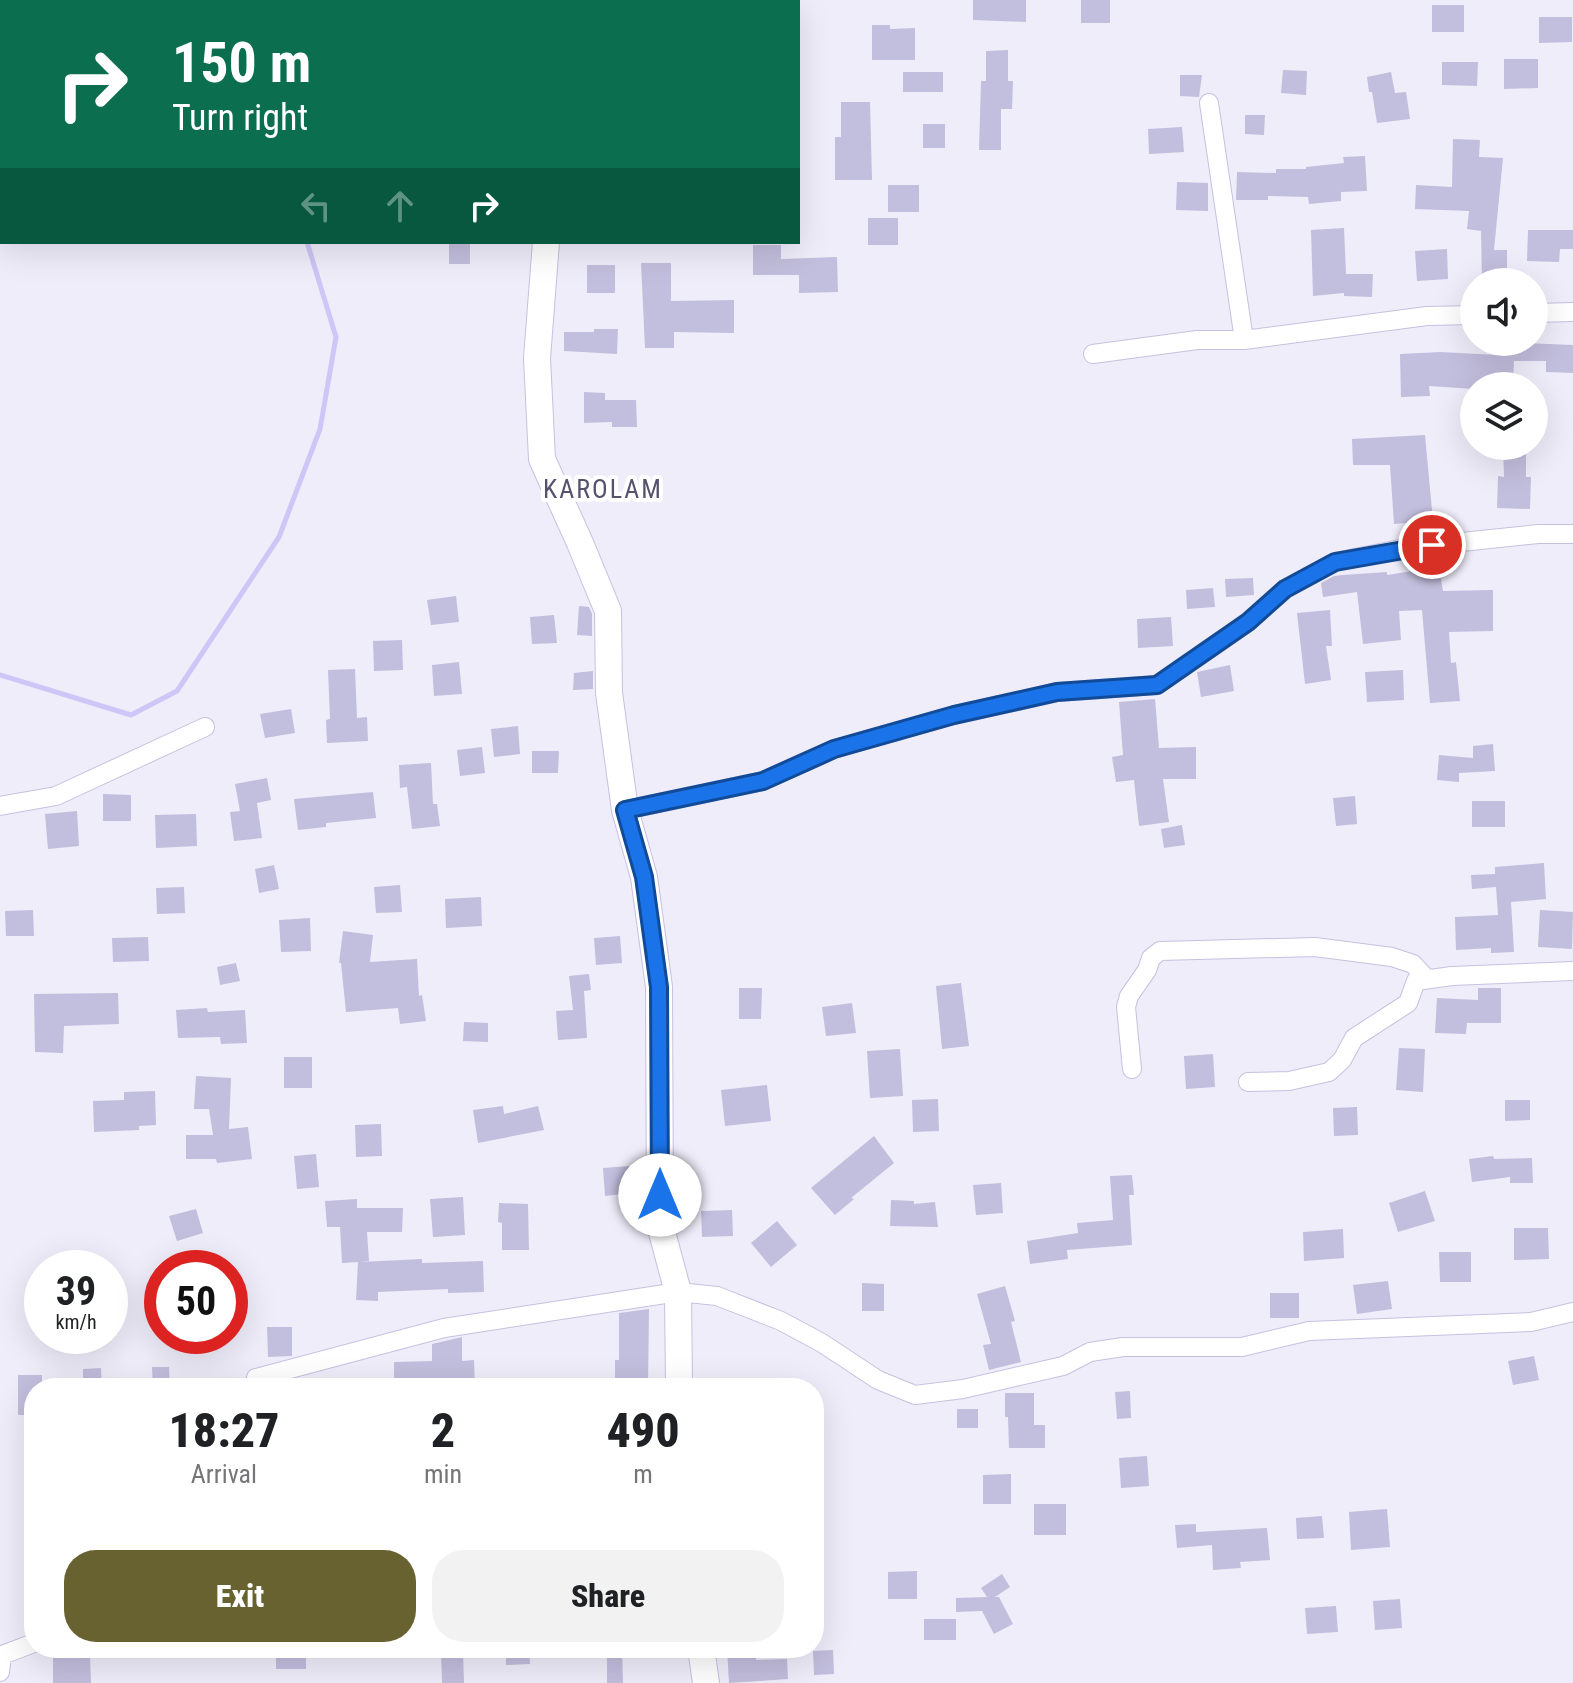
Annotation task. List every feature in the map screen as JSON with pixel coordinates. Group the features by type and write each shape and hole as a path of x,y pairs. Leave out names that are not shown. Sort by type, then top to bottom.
{"main road":[{"path":"546,244 537,358 542,459 608,611 609,693 625,810 644,877 659,987 660,1225 678,1292 679,1378"},
{"path":"702,1658 706,1683"}],"street":[{"path":"1209,103 1244,340"},
{"path":"1548,313 1573,312"},
{"path":"1093,354 1197,340 1244,340 1427,316 1460,315"},
{"path":"625,810 763,781 834,749 954,715 1057,692 1157,685 1248,622 1285,589 1335,562 1405,548 1538,534 1573,534"},
{"path":"0,806 56,796 205,727"},
{"path":"1132,1069 1126,1007 1151,958 1160,951 1315,947 1392,957 1413,964 1426,978"},
{"path":"1248,1082 1289,1081 1329,1072 1342,1060 1354,1038 1408,1003 1416,981 1573,971"},
{"path":"256,1378 444,1328 678,1292 717,1296 781,1321 822,1343 878,1380 915,1395 978,1386 1063,1366 1090,1352 1123,1347 1242,1347 1309,1331 1531,1322 1573,1312"},
{"path":"0,1672 2,1655 24,1647"}],"building":[{"path":"973,0 1026,0 1026,22 973,20"},
{"path":"1081,0 1110,0 1110,23 1081,23"},
{"path":"1432,5 1464,5 1464,32 1432,32"},
{"path":"1539,17 1572,17 1572,42 1539,43"},
{"path":"872,25 890,25 890,29 915,28 915,60 872,60"},
{"path":"1008,50 1008,81 1013,81 1012,109 1001,109 1001,150 979,150 981,81 986,81 986,51"},
{"path":"1504,59 1538,59 1538,88 1504,89"},
{"path":"1442,62 1478,62 1477,86 1442,85"},
{"path":"1283,70 1307,71 1306,95 1281,93"},
{"path":"903,72 943,72 943,92 903,92"},
{"path":"1391,72 1395,93 1406,92 1410,119 1377,123 1367,77"},
{"path":"1180,75 1202,75 1199,97 1180,96"},
{"path":"841,102 870,102 872,180 835,180 835,137 841,137"},
{"path":"1245,115 1265,115 1264,135 1245,134"},
{"path":"923,124 945,124 945,148 923,148"},
{"path":"1182,127 1184,152 1149,154 1148,129"},
{"path":"1453,139 1480,140 1479,157 1503,158 1494,250 1507,250 1507,268 1482,268 1481,231 1467,229 1469,211 1415,209 1416,185 1452,187"},
{"path":"1365,156 1367,191 1341,192 1341,201 1309,204 1308,197 1268,196 1268,200 1236,200 1237,172 1276,173 1276,169 1306,169 1344,163 1343,157"},
{"path":"1177,182 1208,183 1208,211 1176,210"},
{"path":"888,185 919,185 919,212 888,212"},
{"path":"868,218 898,218 898,245 868,245"},
{"path":"1344,228 1346,274 1373,274 1372,297 1344,296 1344,293 1313,296 1311,230"},
{"path":"1528,230 1573,230 1573,249 1560,249 1559,262 1527,261"},
{"path":"449,244 470,244 470,264 449,264"},
{"path":"753,245 781,245 781,259 837,257 838,292 799,293 799,275 753,275"},
{"path":"1447,249 1448,279 1417,281 1415,251"},
{"path":"641,263 671,263 671,301 734,300 734,333 674,332 674,348 645,348"},
{"path":"587,265 615,265 615,293 587,293"},
{"path":"594,329 618,329 617,354 564,351 564,332 594,332"},
{"path":"1548,344 1573,345 1573,373 1546,372 1546,361 1514,361 1514,372 1460,372 1460,388 1429,386 1430,396 1401,397 1400,354 1460,353 1460,356 1548,356"},
{"path":"584,392 605,393 605,400 636,400 637,427 612,427 612,422 584,423"},
{"path":"1425,435 1433,521 1394,524 1390,465 1353,465 1352,439"},
{"path":"1503,460 1526,460 1526,477 1531,477 1530,509 1497,508 1498,476 1504,477"},
{"path":"1439,567 1443,591 1493,590 1493,631 1449,632 1451,663 1456,662 1460,701 1430,703 1422,610 1399,611 1401,640 1363,644 1357,592 1323,597 1321,583 1334,576 1387,572 1387,575"},
{"path":"1253,578 1254,595 1226,597 1225,579"},
{"path":"1213,588 1215,607 1187,609 1186,590"},
{"path":"456,596 459,622 431,625 427,600"},
{"path":"579,606 589,607 592,636 577,635"},
{"path":"1330,610 1332,646 1326,646 1331,680 1305,684 1297,613"},
{"path":"554,615 557,643 532,644 530,617"},
{"path":"1171,617 1173,646 1138,648 1137,619"},
{"path":"402,640 403,670 374,671 373,641"},
{"path":"459,662 462,694 434,696 432,665"},
{"path":"1230,665 1234,691 1201,697 1197,672"},
{"path":"355,669 357,718 367,717 368,741 327,743 326,720 330,719 328,670"},
{"path":"1403,670 1404,700 1367,702 1365,672"},
{"path":"593,671 593,689 573,690 574,673"},
{"path":"1155,699 1159,748 1196,747 1196,779 1163,779 1169,822 1139,826 1134,780 1116,782 1112,757 1123,755 1119,702"},
{"path":"291,709 295,733 265,738 260,714"},
{"path":"518,726 520,754 494,757 491,729"},
{"path":"1493,744 1495,771 1459,773 1459,782 1437,780 1439,755 1473,758 1473,746"},
{"path":"482,747 485,773 460,776 457,750"},
{"path":"532,751 559,751 558,773 532,773"},
{"path":"431,763 433,804 437,804 440,826 412,829 407,787 400,788 399,765"},
{"path":"267,778 271,800 257,803 262,838 234,841 230,812 240,811 235,784"},
{"path":"373,792 376,818 326,823 326,827 298,830 294,799"},
{"path":"103,794 131,795 131,821 103,821"},
{"path":"1355,796 1357,824 1336,826 1333,798"},
{"path":"1472,801 1505,801 1505,827 1472,827"},
{"path":"77,811 79,846 48,849 45,814"},
{"path":"196,814 197,846 156,848 155,815"},
{"path":"1182,825 1185,845 1164,848 1161,829"},
{"path":"1544,863 1546,899 1511,902 1514,952 1491,953 1491,948 1456,950 1455,917 1498,915 1496,887 1472,889 1471,875 1495,874 1495,867"},
{"path":"274,865 279,889 259,893 255,869"},
{"path":"400,885 402,912 376,913 374,887"},
{"path":"184,887 185,913 157,914 156,888"},
{"path":"481,897 482,926 446,928 445,899"},
{"path":"33,910 34,936 6,936 5,911"},
{"path":"1540,910 1573,912 1572,949 1538,947"},
{"path":"310,918 311,951 281,952 279,920"},
{"path":"343,931 373,935 370,962 417,959 419,996 422,995 426,1021 400,1024 398,1008 346,1012 339,963"},
{"path":"620,936 622,963 596,965 594,938"},
{"path":"148,937 149,961 113,962 112,938"},
{"path":"236,963 240,981 220,985 217,967"},
{"path":"589,974 591,990 584,991 587,1038 558,1040 556,1011 573,1010 569,976"},
{"path":"961,983 969,1046 942,1049 936,986"},
{"path":"739,988 762,988 761,1019 739,1019"},
{"path":"1478,988 1501,988 1501,1023 1467,1023 1466,1034 1435,1033 1437,998 1478,1000"},
{"path":"118,993 119,1024 64,1026 63,1053 35,1052 34,994"},
{"path":"852,1003 856,1033 826,1036 822,1007"},
{"path":"207,1008 208,1012 245,1010 247,1043 221,1044 220,1037 178,1038 176,1010"},
{"path":"464,1022 488,1023 488,1042 463,1041"},
{"path":"1399,1048 1425,1049 1423,1092 1396,1090"},
{"path":"900,1049 903,1096 870,1098 867,1051"},
{"path":"1213,1054 1215,1087 1186,1089 1184,1056"},
{"path":"284,1057 312,1057 312,1088 284,1088"},
{"path":"196,1076 231,1078 229,1129 248,1127 252,1159 217,1163 216,1159 186,1159 186,1135 213,1135 209,1109 194,1109"},
{"path":"767,1085 771,1121 725,1126 721,1090"},
{"path":"155,1091 156,1125 139,1126 139,1130 94,1132 93,1101 124,1100 124,1092"},
{"path":"938,1099 939,1131 913,1132 912,1100"},
{"path":"1505,1100 1530,1100 1530,1120 1505,1121"},
{"path":"503,1106 504,1114 538,1106 544,1130 478,1143 473,1110"},
{"path":"1357,1107 1358,1135 1334,1136 1333,1108"},
{"path":"381,1124 382,1156 356,1157 355,1125"},
{"path":"874,1136 894,1163 835,1215 811,1188"},
{"path":"316,1154 319,1187 297,1189 294,1156"},
{"path":"1493,1156 1494,1159 1532,1158 1533,1183 1510,1183 1510,1177 1472,1182 1469,1159"},
{"path":"629,1166 631,1193 605,1196 603,1168"},
{"path":"1132,1175 1134,1195 1129,1195 1132,1245 1067,1250 1068,1259 1030,1264 1027,1241 1078,1233 1077,1223 1113,1220 1110,1176"},
{"path":"1001,1183 1003,1213 976,1215 973,1185"},
{"path":"1425,1191 1435,1221 1398,1232 1389,1203"},
{"path":"463,1197 465,1235 433,1237 430,1199"},
{"path":"357,1199 357,1208 403,1208 402,1232 367,1232 369,1261 360,1262 422,1259 422,1263 483,1261 484,1292 448,1293 448,1289 378,1292 378,1301 356,1300 358,1262 342,1263 340,1227 327,1227 325,1201"},
{"path":"891,1200 914,1201 914,1204 935,1202 938,1227 890,1226"},
{"path":"499,1203 528,1204 529,1250 502,1250"},
{"path":"196,1209 203,1233 177,1241 169,1216"},
{"path":"732,1210 733,1236 702,1237 701,1211"},
{"path":"777,1221 797,1245 771,1267 751,1243"},
{"path":"1514,1228 1548,1228 1549,1259 1514,1260"},
{"path":"1343,1229 1344,1258 1304,1261 1303,1232"},
{"path":"1439,1252 1471,1252 1471,1282 1440,1282"},
{"path":"1388,1281 1392,1309 1357,1314 1353,1285"},
{"path":"862,1283 884,1284 884,1311 862,1311"},
{"path":"1005,1286 1015,1321 1011,1322 1021,1362 989,1370 983,1345 991,1344 977,1294"},
{"path":"1270,1293 1299,1293 1299,1318 1270,1318"},
{"path":"649,1309 648,1378 615,1378 615,1360 619,1360 619,1313"},
{"path":"267,1327 292,1327 292,1356 268,1357"},
{"path":"462,1337 462,1361 474,1360 475,1378 394,1378 394,1362 432,1361 432,1344"},
{"path":"1534,1356 1539,1380 1513,1385 1508,1361"},
{"path":"152,1367 169,1367 170,1378 153,1378"},
{"path":"101,1368 102,1378 83,1378 83,1369"},
{"path":"18,1375 42,1375 42,1378 24,1378 24,1415 18,1415"},
{"path":"1130,1391 1131,1418 1117,1419 1115,1392"},
{"path":"1005,1393 1034,1393 1034,1425 1045,1425 1045,1448 1009,1448"},
{"path":"957,1409 978,1409 978,1428 957,1428"},
{"path":"1147,1456 1149,1486 1121,1488 1119,1458"},
{"path":"1011,1474 1011,1504 983,1504 983,1475"},
{"path":"1034,1504 1066,1504 1066,1535 1034,1535"},
{"path":"1387,1509 1390,1547 1351,1550 1349,1512"},
{"path":"1322,1516 1324,1538 1297,1539 1296,1518"},
{"path":"1196,1524 1196,1532 1267,1528 1270,1560 1240,1562 1241,1568 1213,1570 1212,1545 1177,1548 1175,1525"},
{"path":"917,1571 917,1599 888,1599 888,1572"},
{"path":"1002,1574 1010,1587 995,1597 999,1597 1013,1624 994,1634 982,1611 956,1612 956,1598 987,1597 981,1588"},
{"path":"1400,1599 1402,1628 1375,1630 1373,1601"},
{"path":"1336,1606 1338,1632 1307,1634 1305,1608"},
{"path":"924,1619 956,1619 956,1640 924,1640"},
{"path":"824,1650 833,1650 834,1674 814,1675 813,1658 824,1658"},
{"path":"53,1658 90,1658 91,1683 53,1683"},
{"path":"276,1658 306,1658 306,1669 276,1669"},
{"path":"441,1658 463,1658 464,1683 442,1683"},
{"path":"506,1658 530,1658 530,1664 506,1665"},
{"path":"607,1658 622,1658 623,1683 607,1683"},
{"path":"728,1658 787,1659 788,1679 729,1683"}],"waterway":[{"path":"0,675 131,715 177,691 279,537 320,429 336,337 308,244"}],"district":[{"name":"KAROLAM","path":"603,489"}],"route":[{"path":"660,1195 659,987 644,877 625,810 763,781 834,749 954,715 1057,692 1157,685 1248,622 1285,589 1335,562 1432,545"}]}
